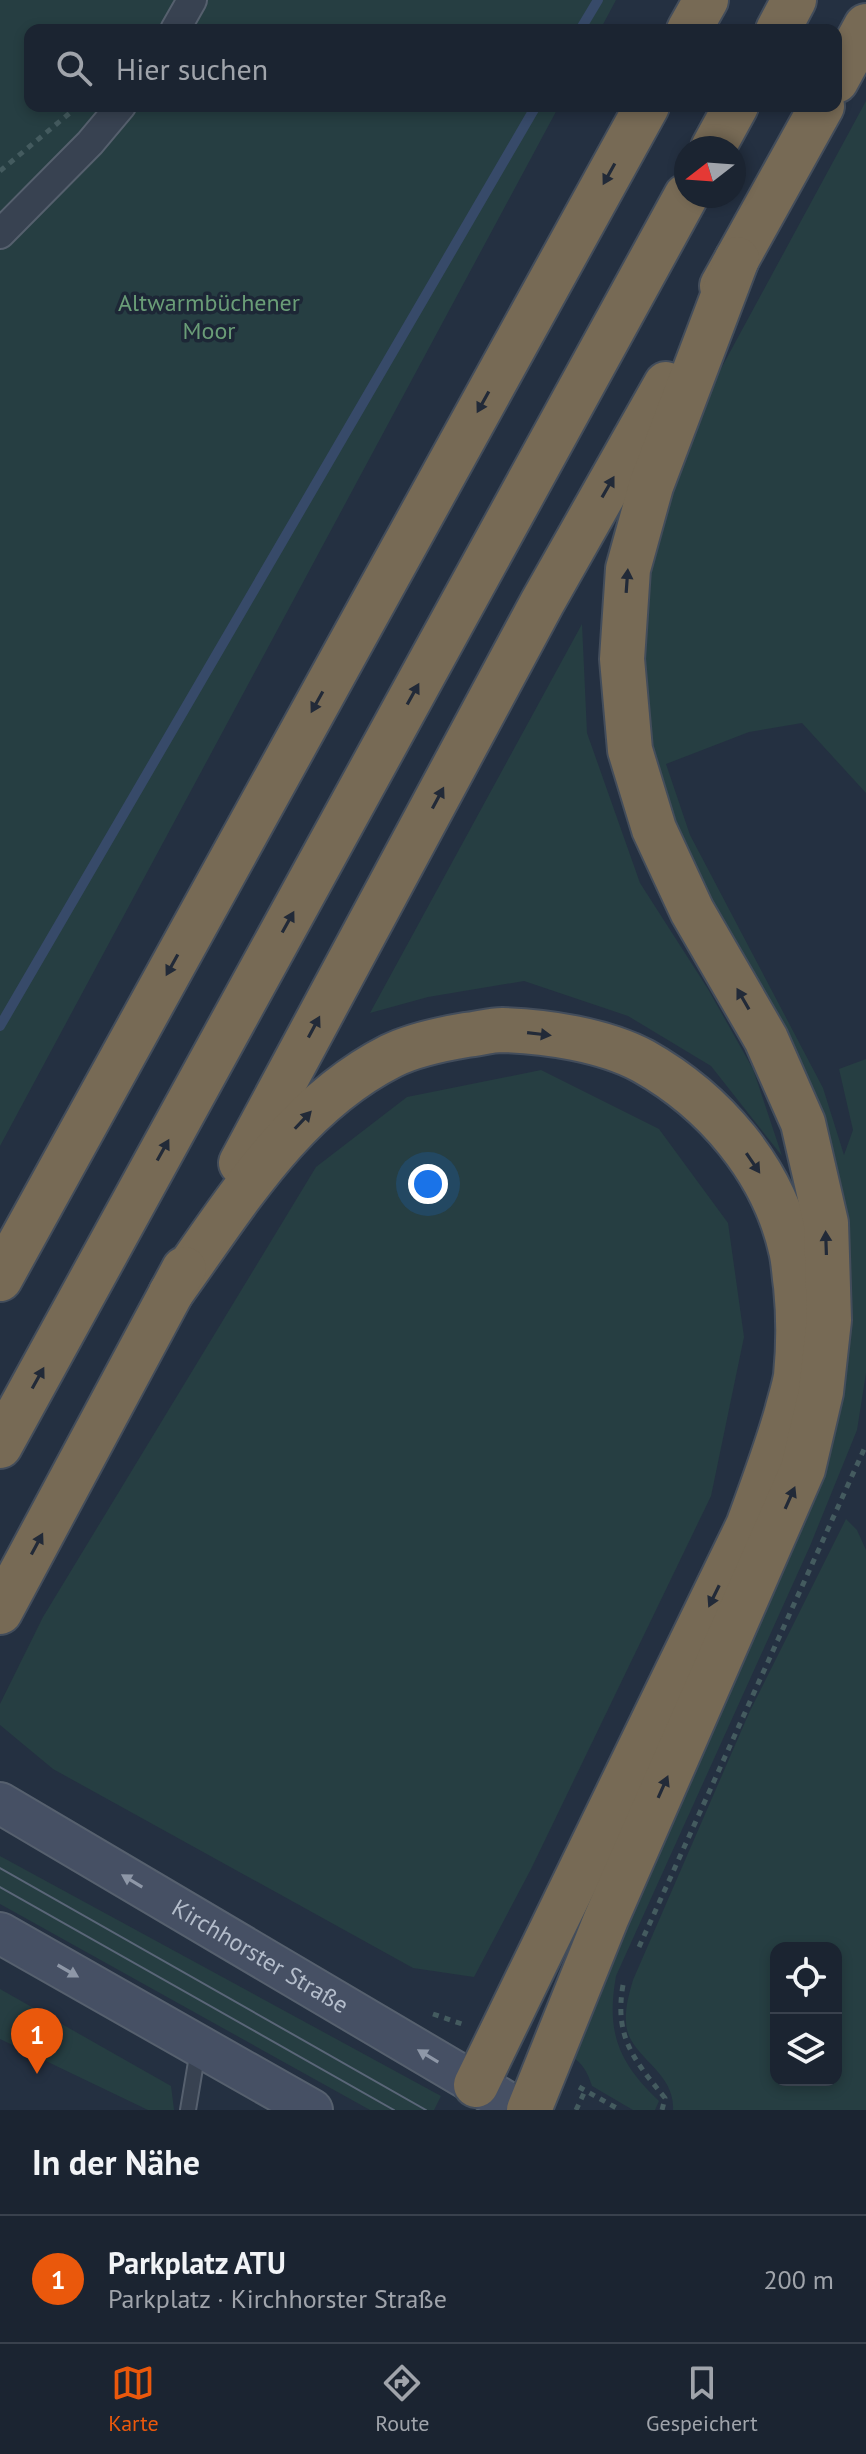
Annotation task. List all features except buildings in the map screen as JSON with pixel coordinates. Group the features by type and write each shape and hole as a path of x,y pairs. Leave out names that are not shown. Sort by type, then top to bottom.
{"highway":[{"path":"692,24 706,0"},
{"path":"781,24 794,0"},
{"path":"842,70 866,26"},
{"path":"0,1279 644,112"},
{"path":"720,136 733,112"},
{"path":"0,1612 542,603 819,112"},
{"path":"0,1446 679,208"},
{"path":"529,2110 606,1919 803,1469 822,1377 829,1320 826,1223 803,1123 766,1039 692,911 654,829 630,750 622,659 628,569 651,486 737,259"},
{"path":"171,1293 247,1188 310,1112 343,1085 392,1055 447,1038 500,1030 540,1033 595,1043 641,1060 684,1088 725,1124 755,1165 775,1200 791,1250 799,1318 795,1379 775,1455 748,1526 477,2097"}],"main road":[{"name":"Kirchhorster Straße","path":"0,1803 477,2097 520,2110"},
{"path":"0,1933 312,2110"}],"street":[{"path":"178,24 192,0"},
{"path":"0,234 90,143 116,112"}],"lane":[{"path":"188,2110 199,2046"}],"path":[{"path":"0,171 71,112"},
{"path":"637,1952 866,1445"},
{"path":"624,1980 620,2003 621,2027 628,2049 665,2098 662,2110"},
{"path":"576,2110 585,2091 620,2110"}],"green space":[{"name":"Altwarmbüchener Moor","path":"0,0 616,0 603,24 24,24 24,112 556,112 0,1146"},
{"path":"866,101 866,793 802,723 749,732 666,764 690,835 823,1088 844,1155 853,1130 839,1069 866,1059 866,1373 857,1430 810,1546 616,1976 613,2014 618,2045 634,2073 659,2101 655,2110 633,2110 592,2086 584,2068 570,2055 844,1262 648,774 634,592 704,400"},
{"path":"582,624 587,733 640,883 708,989 753,1069 782,1156 711,1066 628,1016 524,981 428,997 370,1013"},
{"path":"541,1070 659,1129 728,1223 744,1337 711,1496 531,1869 474,1977 413,1968 53,1769 0,1725 0,1704 43,1617 316,1167 407,1097"},
{"path":"846,1519 857,1530 866,1550 866,2110 673,2110 669,2088 629,2036 626,2008 633,1980 749,1713"},
{"path":"0,1856 441,2096 434,2110 370,2110 0,1904"},
{"path":"0,1989 171,2086 174,2110 148,2110 0,2039"}],"waterway":[{"path":"584,24 598,0"},
{"path":"0,1026 533,112"}],"tram line":[{"path":"0,1868 426,2110"},
{"path":"0,1887 394,2110"}],"place":[{"name":"Parkplatz ATU","path":"37,2074"}]}
